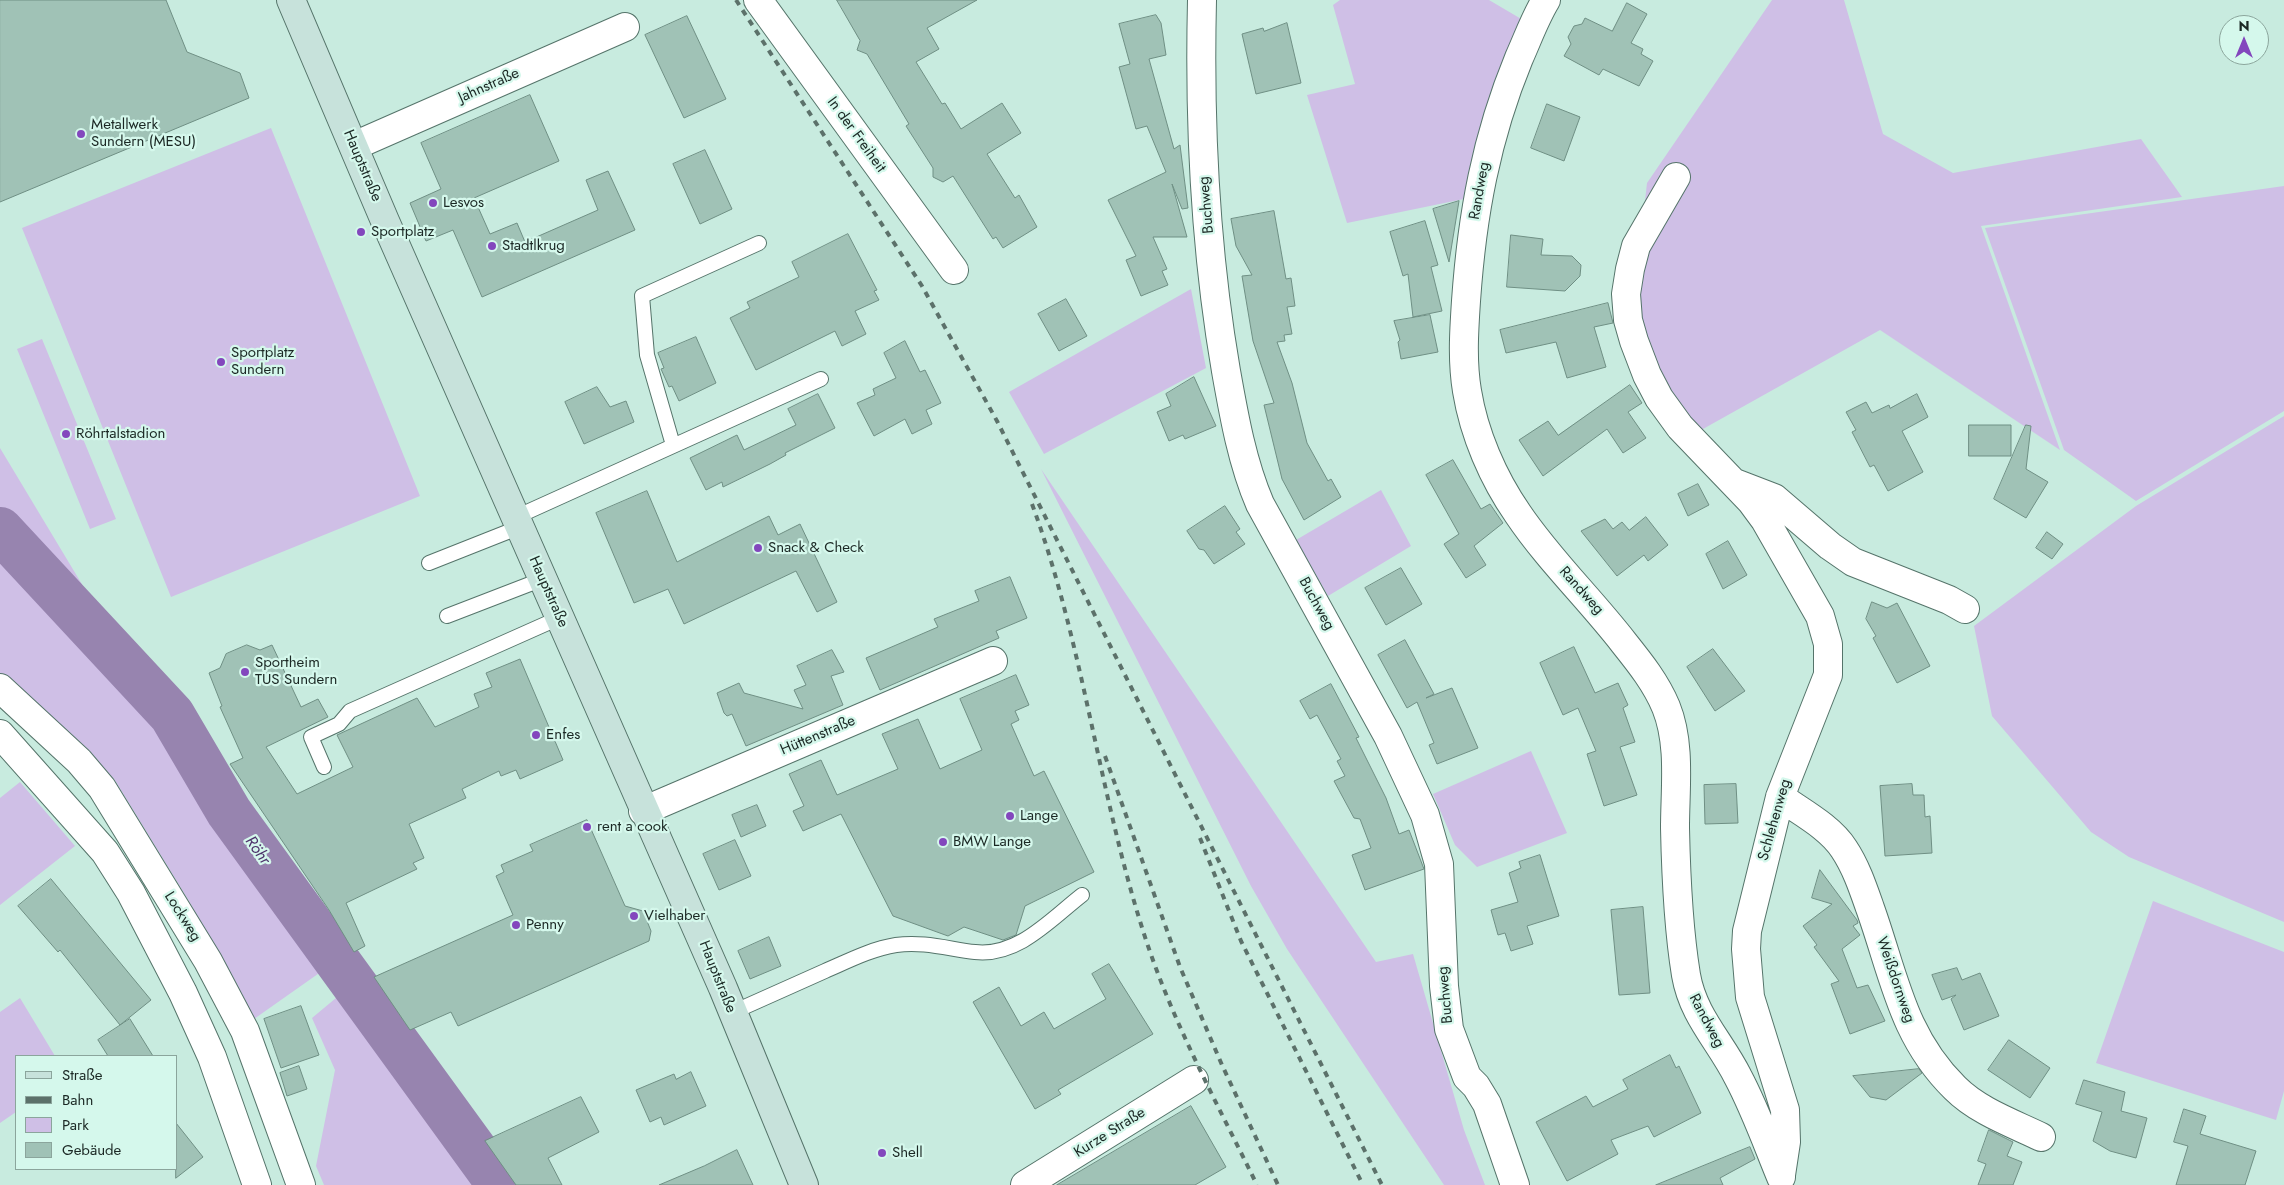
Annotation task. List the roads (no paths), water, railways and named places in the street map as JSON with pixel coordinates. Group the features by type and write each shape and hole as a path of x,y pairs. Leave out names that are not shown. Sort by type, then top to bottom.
{"main road":[{"name":"Hauptstraße","path":"291,0 385,221 643,811 697,929 804,1185"}],"street":[{"name":"In der Freiheit","path":"758,0 954,270"},
{"name":"Buchweg","path":"1202,0 1201,123 1217,317 1233,410 1252,485 1260,504 1388,736 1425,815 1439,864 1444,995 1449,1029 1467,1077 1476,1086 1487,1104 1515,1185"},
{"name":"Randweg","path":"1546,0 1511,78 1483,166 1469,266 1464,338 1467,391 1475,424 1496,479 1518,514 1571,582 1637,658 1650,676 1666,707 1675,747 1676,874 1681,938 1690,992 1712,1037 1737,1074 1782,1181"},
{"name":"Jahnstraße","path":"354,146 625,27"},
{"name":"Schlehenweg","path":"1676,178 1636,246 1626,294 1628,320 1647,375 1659,398 1680,427 1734,483 1765,520 1820,616 1828,644 1828,675 1780,797 1750,916 1746,949 1750,997 1785,1110 1786,1142 1782,1181"},
{"name":"Schlehenweg","path":"1734,483 1774,498 1830,546 1853,562 1949,600 1965,610"},
{"name":"Hüttenstraße","path":"643,811 993,661"},
{"name":"Lockweg","path":"0,688 79,762 102,788 208,961 245,1031 301,1185"},
{"path":"0,734 105,852 131,893 183,993 208,1049 257,1185"},
{"name":"Weißdornweg","path":"1780,797 1833,836 1853,864 1887,955 1900,1001 1915,1038 1928,1057 1957,1090 1972,1102 2040,1137"},
{"name":"Kurze Straße","path":"1025,1185 1194,1080"}],"lane":[{"path":"673,446 648,355 642,296 758,243"},
{"path":"429,563 518,522 673,446 821,379"},
{"path":"447,616 543,579"},
{"path":"324,767 311,737 339,724 350,711 559,618"},
{"path":"731,1013 857,957 889,947 916,944 977,952 993,952 1013,947 1024,941 1082,895"}],"waterway":[{"name":"Röhr","path":"0,530 172,715 229,812 500,1185"}],"railway":[{"path":"736,0 922,286 997,421 1382,1185"},
{"path":"1032,504 1050,557 1065,612 1116,831 1146,940 1183,1034 1257,1185"},
{"path":"1105,756 1180,967 1222,1065 1278,1185"},
{"path":"1200,838 1241,941 1363,1185"}],"place":[{"name":"Metallwerk Sundern (MESU)","path":"81,134"},
{"name":"Lesvos","path":"433,203"},
{"name":"Sportplatz","path":"361,232"},
{"name":"Stadtlkrug","path":"492,246"},
{"name":"Sportplatz Sundern","path":"221,362"},
{"name":"Röhrtalstadion","path":"66,434"},
{"name":"Snack & Check","path":"758,548"},
{"name":"Sportheim TUS Sundern","path":"245,672"},
{"name":"Enfes","path":"536,735"},
{"name":"Lange","path":"1010,816"},
{"name":"rent a cook","path":"587,827"},
{"name":"BMW Lange","path":"943,842"},
{"name":"Vielhaber","path":"634,916"},
{"name":"Penny","path":"516,925"},
{"name":"Shell","path":"882,1153"}]}
